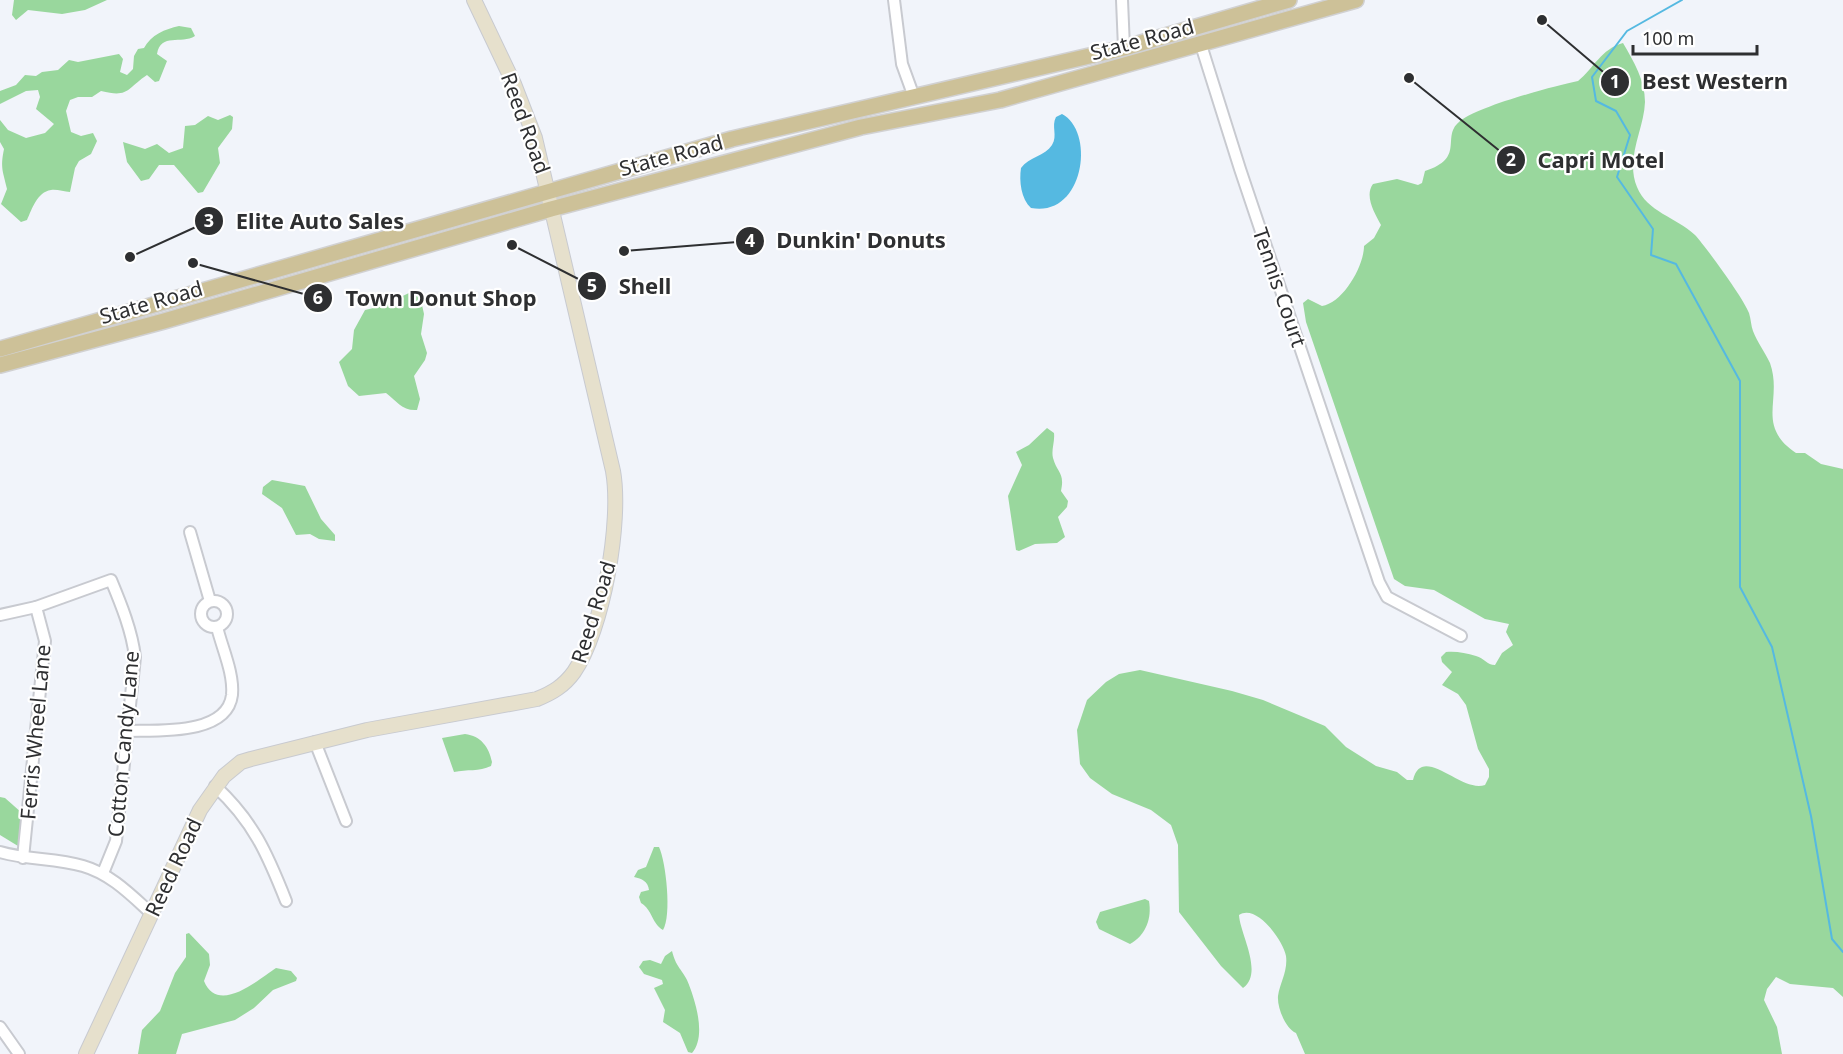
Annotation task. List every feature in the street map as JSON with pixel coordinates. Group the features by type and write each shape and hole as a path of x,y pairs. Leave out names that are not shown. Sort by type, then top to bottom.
{"main road":[{"name":"State Road","path":"0,349 732,139 1124,48 1289,0"},
{"name":"State Road","path":"0,364 153,324 551,209 861,127 1000,100 1356,0"}],"street":[{"name":"Reed Road","path":"86,1054 200,810 215,786 241,762 315,742 406,723 528,702 558,689 580,661 603,589 616,532 617,502 610,455 551,209 549,191 531,124 474,0"},
{"path":"894,0 902,64 914,97"},
{"path":"1122,0 1124,48"},
{"path":"1232,16 1237,34"},
{"name":"Tennis Court","path":"1201,45 1360,530 1387,597 1461,636"},
{"path":"858,109 861,127"},
{"path":"190,532 210,601"},
{"name":"Cotton Candy Lane","path":"36,607 111,580 134,644 135,657 116,842 103,873"},
{"path":"210,601 222,604 226,611 224,623 217,627 209,627 201,618 201,609 210,601"},
{"path":"0,615 36,607"},
{"name":"Ferris Wheel Lane","path":"22,858 45,641 36,607"},
{"path":"127,731 187,729 217,718 226,708 232,696 231,678 217,627"},
{"path":"315,742 346,821"},
{"path":"215,786 238,807 257,832 286,901"},
{"path":"0,852 22,858 82,865 103,873 152,914"},
{"path":"0,1027 19,1054"}],"green space":[{"path":"14,0 107,0 85,10 62,14 28,10 16,20 12,15"},
{"path":"179,26 191,28 195,36 184,40 167,41 159,47 157,54 167,61 159,81 155,82 147,75 122,93 101,91 92,97 78,97 70,100 66,111 71,132 81,136 93,133 97,141 91,154 79,161 75,168 70,192 46,191 36,202 27,220 21,222 1,204 7,189 2,169 4,149 0,142 0,120 8,130 26,138 45,133 54,124 36,109 40,97 38,90 26,91 0,104 0,91 16,85 25,75 36,76 42,72 58,70 69,60 78,62 119,54 123,59 120,72 127,75 133,69 134,56 138,49 144,48 159,33"},
{"path":"1623,43 1638,71 1645,94 1644,113 1633,165 1637,187 1648,203 1695,235 1746,306 1752,329 1770,363 1774,389 1773,422 1776,432 1784,443 1796,453 1805,453 1821,464 1843,469 1843,997 1833,988 1790,984 1776,977 1767,989 1764,1000 1777,1027 1782,1054 1305,1054 1296,1033 1286,1023 1279,1006 1278,996 1286,961 1280,941 1261,918 1246,913 1239,915 1251,963 1249,981 1243,988 1221,966 1179,912 1178,845 1171,825 1151,810 1112,794 1090,778 1080,764 1077,730 1087,700 1106,682 1119,674 1140,670 1263,700 1325,726 1346,747 1376,766 1397,772 1407,780 1413,780 1418,770 1425,766 1444,772 1465,783 1476,786 1485,785 1489,777 1489,769 1478,749 1466,705 1458,694 1442,685 1452,672 1442,662 1441,657 1446,652 1461,653 1479,657 1495,665 1502,653 1513,645 1506,632 1509,624 1485,619 1434,590 1405,586 1394,579 1306,322 1303,303 1308,299 1322,306 1330,303 1345,291 1351,282 1360,263 1364,246 1374,238 1381,225 1370,199 1373,184 1397,179 1418,185 1422,183 1425,171 1437,166 1449,154 1452,134 1459,122 1497,104 1578,81 1603,54"},
{"path":"230,115 233,117 232,129 218,148 220,163 203,192 198,193 174,165 159,165 149,179 141,181 127,162 123,142 145,149 157,144 169,153 183,148 185,126 195,125 208,116 218,120"},
{"path":"411,292 420,296 424,314 421,334 427,353 414,376 420,399 417,410 404,407 386,393 359,396 348,386 339,362 352,349 354,330 365,310 382,306"},
{"path":"1047,428 1054,433 1053,458 1061,476 1061,491 1068,501 1067,507 1058,517 1065,537 1057,543 1035,544 1019,551 1016,550 1008,496 1022,465 1016,452 1029,445"},
{"path":"272,480 305,486 321,519 335,535 335,541 319,539 310,534 296,535 282,508 262,494 263,487"},
{"path":"465,734 476,737 483,743 491,757 491,766 454,772 442,738"},
{"path":"0,797 5,798 22,813 18,846 0,835"},
{"path":"654,847 659,847 662,854 666,876 668,902 663,930 641,903 639,897 641,892 649,890 646,882 634,877 638,870 646,867"},
{"path":"1145,899 1149,901 1149,920 1144,931 1130,944 1099,929 1096,922 1100,912"},
{"path":"189,933 209,954 210,965 204,981 210,991 219,995 238,992 276,968 291,971 297,978 296,981 273,990 254,1008 235,1020 182,1034 176,1054 138,1054 142,1030 160,1011 175,973 186,957 186,934"},
{"path":"672,951 690,988 698,1017 699,1037 692,1053 688,1052 680,1033 663,1022 665,1010 654,988 663,984 662,980 644,974 639,967 643,961 650,960 661,964 665,956"}],"water":[{"path":"1062,114 1073,124 1079,138 1081,154 1079,172 1073,187 1063,200 1049,208 1031,208 1022,190 1021,168 1028,161 1049,149 1054,138 1056,117"}],"waterway":[{"path":"1682,0 1627,31 1592,77 1596,101 1616,111 1630,135 1617,177 1653,229 1651,255 1676,264 1740,381 1740,587 1772,647 1811,816 1832,939 1843,952"}],"place":[{"name":"Best Western","path":"1542,20"},
{"name":"Capri Motel","path":"1409,78"},
{"name":"Shell","path":"512,245"},
{"name":"Dunkin' Donuts","path":"624,251"},
{"name":"Elite Auto Sales","path":"130,257"},
{"name":"Town Donut Shop","path":"193,263"}]}
